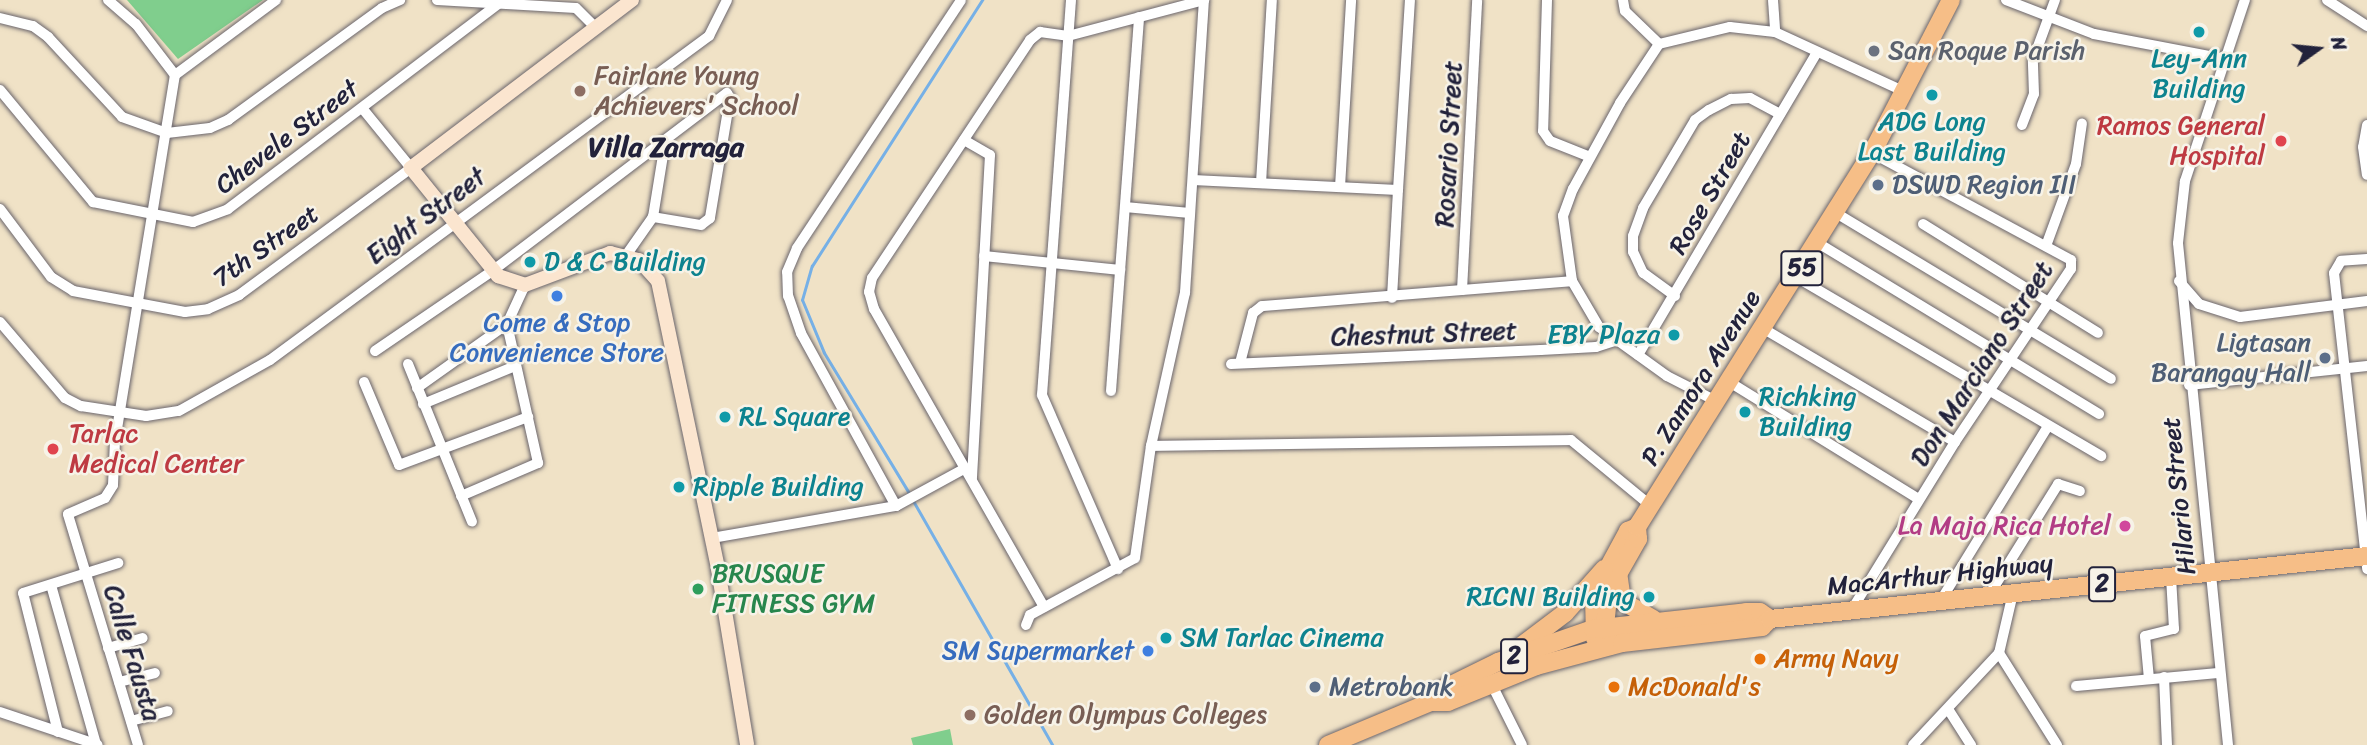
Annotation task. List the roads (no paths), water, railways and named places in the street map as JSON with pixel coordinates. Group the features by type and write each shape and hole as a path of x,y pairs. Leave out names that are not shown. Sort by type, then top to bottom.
{"highway":[{"name":"P. Zamora Avenue","path":"1603,647 1594,594 1611,570 1628,531 1637,527 1719,403 1818,243 1871,153 1951,0"},
{"name":"MacArthur Highway","path":"1328,745 1431,702 1448,702 1491,683 1603,647 1762,627 1770,619 2208,572 2367,561"},
{"path":"1498,662 1565,613 1611,570 1622,601 1657,621"},
{"name":"MacArthur Highway","path":"1431,702 1441,690 1498,662 1599,628 1760,612 1770,619"}],"street":[{"path":"108,0 136,24 175,75 120,412"},
{"path":"175,75 276,0"},
{"path":"0,18 33,26 48,37 122,117 167,133 210,128 228,120 382,8 400,0"},
{"path":"437,0 576,8 596,29"},
{"path":"411,168 632,0"},
{"name":"Eight Street","path":"0,322 65,398 81,407 160,415 193,405 270,360 452,222 709,36 727,0"},
{"path":"899,505 801,333 788,296 786,272 797,248 961,0"},
{"path":"1071,0 1042,395 1118,569"},
{"path":"1026,625 1027,617 1118,569 1137,553 1152,446 1185,293 1204,0 1068,36 1040,32 1030,40 872,278 869,292 964,469 1044,607"},
{"path":"1261,183 1272,0"},
{"path":"1340,187 1351,0"},
{"path":"1410,0 1392,298 1572,281"},
{"name":"Rosario Street","path":"1462,290 1477,0"},
{"path":"1547,0 1543,131 1550,141 1590,157"},
{"path":"1623,0 1625,11 1658,44"},
{"path":"1773,0 1775,32"},
{"path":"2006,0 2094,34 2225,60"},
{"path":"2022,125 2034,94 2033,60 2055,0"},
{"name":"Hilario Street","path":"2228,745 2218,673 2189,385 2178,243 2185,181 2245,0"},
{"path":"2327,0 2367,26"},
{"name":"Chevele Street","path":"0,90 86,197 102,206 193,222 228,209 499,3"},
{"path":"1111,391 1139,17"},
{"path":"1719,403 1678,378 1672,370 1665,371 1638,355 1599,327 1572,281 1563,216 1590,157 1658,44 1730,27 1775,32 1903,91"},
{"name":"Rose Street","path":"1638,355 1817,52"},
{"path":"375,351 491,272 666,143 727,93 730,98 710,218 701,225 653,217"},
{"path":"1675,296 1643,273 1633,252 1633,236 1643,208 1695,120 1709,110 1731,99 1750,98 1780,114"},
{"path":"362,108 491,272 525,285 554,278 598,256 627,254 648,266 661,289 712,538 747,745"},
{"path":"2046,246 2076,164 2082,123"},
{"path":"2367,125 2363,147 2367,175"},
{"path":"964,140 990,155 972,479"},
{"path":"627,254 653,217 666,143"},
{"name":"Don Marciano Street","path":"1851,611 1955,442 2071,270 2071,260 1871,153"},
{"name":"7th Street","path":"0,209 51,277 72,291 185,312 225,303 411,168"},
{"path":"1193,180 1398,190"},
{"path":"1125,207 1190,213"},
{"path":"1836,213 2111,379"},
{"path":"1923,224 2050,300 2098,333"},
{"path":"1818,243 2099,414"},
{"path":"984,256 1120,270"},
{"path":"2367,259 2336,264 2336,304 2367,561"},
{"path":"1796,277 2101,456"},
{"path":"2179,281 2199,304 2222,314 2240,317 2367,301"},
{"path":"416,388 507,324 525,285"},
{"name":"Chestnut Street","path":"1392,298 1257,307 1236,363 1596,347 1617,340"},
{"path":"461,496 535,467 538,458 507,324"},
{"path":"1764,329 1955,442"},
{"path":"408,364 472,522"},
{"path":"423,404 515,366"},
{"path":"2189,385 2367,366"},
{"path":"364,382 399,465 528,417"},
{"path":"1731,383 1919,499"},
{"name":"Calle Fausta","path":"120,412 111,491 68,514 138,745"},
{"path":"1941,600 2048,426"},
{"path":"1152,446 1571,440 1651,506"},
{"path":"712,538 899,505 964,469"},
{"path":"1990,596 2058,484 2080,491"},
{"path":"58,732 23,593 118,563"},
{"path":"2149,679 2145,636 2174,629 2171,577"},
{"path":"51,585 97,745"},
{"path":"1913,745 1999,653 2013,593"},
{"path":"108,648 143,638"},
{"path":"1999,653 2057,745"},
{"path":"119,682 155,673"},
{"path":"2076,686 2218,673"},
{"path":"2164,677 2167,745"},
{"path":"1491,683 1522,745"},
{"path":"1948,709 1971,745"},
{"path":"131,721 168,711"},
{"path":"0,712 97,745"}],"waterway":[{"path":"910,495 824,353 802,300 812,266 982,0"},
{"path":"913,500 1053,745"}],"place":[{"name":"Ley-Ann Building","path":"2199,32"},
{"name":"San Roque Parish","path":"1874,51"},
{"name":"Fairlane Young Achievers' School","path":"580,91"},
{"name":"ADG Long Last Building","path":"1932,95"},
{"name":"Ramos General Hospital","path":"2281,141"},
{"name":"DSWD Region III","path":"1878,185"},
{"name":"D & C Building","path":"530,262"},
{"name":"Come & Stop Convenience Store","path":"557,296"},
{"name":"EBY Plaza","path":"1674,335"},
{"name":"Ligtasan Barangay Hall","path":"2325,358"},
{"name":"Richking Building","path":"1745,412"},
{"name":"RL Square","path":"725,417"},
{"name":"Tarlac Medical Center","path":"53,449"},
{"name":"Ripple Building","path":"679,487"},
{"name":"La Maja Rica Hotel","path":"2125,526"},
{"name":"BRUSQUE FITNESS GYM","path":"698,589"},
{"name":"RICNI Building","path":"1649,597"},
{"name":"SM Tarlac Cinema","path":"1166,638"},
{"name":"SM Supermarket","path":"1148,651"},
{"name":"Army Navy","path":"1760,659"},
{"name":"Metrobank","path":"1315,687"},
{"name":"McDonald's","path":"1614,687"},
{"name":"Golden Olympus Colleges","path":"970,715"}],"district":[{"name":"Villa Zarraga","path":"666,147"}]}
